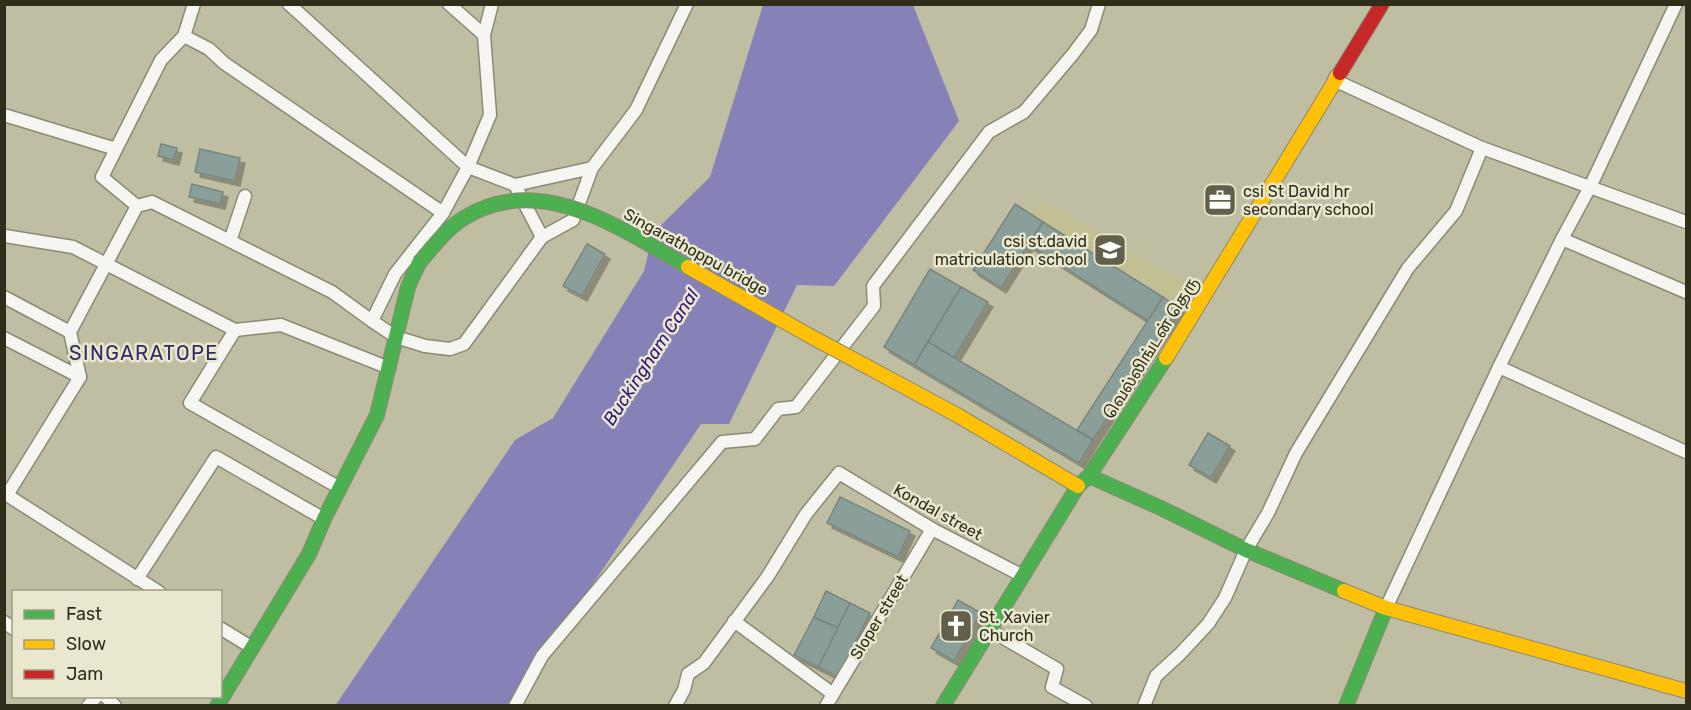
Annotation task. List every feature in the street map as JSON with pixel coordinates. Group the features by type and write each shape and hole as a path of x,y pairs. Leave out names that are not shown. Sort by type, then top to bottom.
{"main road":[{"name":"வெல்லிங்டன் தெரு","path":"943,705 1084,481 1145,392 1382,4"},
{"name":"Singarathoppu bridge","path":"222,696 309,554 324,519 377,415 408,287 419,263 442,234 466,215 496,204 524,201 550,202 590,213 625,230 803,332 1084,481"},
{"path":"1084,481 1163,509 1246,550 1386,608 1686,691"},
{"path":"1346,705 1386,608"}],"street":[{"path":"137,206 102,177 161,60 184,36 194,4"},
{"path":"289,4 468,167 515,185 592,168"},
{"path":"449,4 484,35"},
{"path":"372,321 395,274 443,213 468,167 490,115 484,35 492,4"},
{"path":"157,590 6,494 80,377 70,332 137,206 152,202 332,292 396,337 425,346 450,349 464,344 542,237 573,220 592,168 636,110 687,4"},
{"path":"515,705 542,657 722,442 755,439 778,409 796,407 874,306 873,286 989,132 1024,112 1073,54 1091,30 1099,4"},
{"path":"1386,608 1499,367 1562,238 1590,187 1676,4"},
{"path":"184,36 210,49 224,63 443,213"},
{"path":"1334,80 1482,148 1686,222"},
{"path":"4,115 116,149"},
{"path":"1144,705 1156,676 1180,654 1225,598 1246,550 1268,513 1296,453 1408,268 1456,211 1482,148"},
{"path":"515,185 542,237"},
{"path":"230,241 245,196"},
{"path":"5,236 73,247 235,330 281,325 389,368"},
{"path":"1562,238 1686,292"},
{"path":"4,297 70,332"},
{"path":"235,330 190,403 340,488"},
{"path":"4,338 80,377"},
{"path":"1499,367 1686,452"},
{"path":"137,579 216,457 324,519"},
{"name":"Kondal street","path":"734,621 768,576 806,514 839,473 932,529 1023,576"},
{"name":"Sloper street","path":"826,705 932,529"},
{"path":"675,705 684,690 688,674 704,663 734,621 833,693"},
{"path":"222,629 251,647"},
{"path":"990,630 1057,669 1053,687 1086,705"}],"shaded area":[{"name":"csi st.david matriculation school","path":"1042,200 1189,285 1178,302 1032,215"}],"water":[{"name":"Buckingham Canal","path":"763,5 913,5 959,121 834,286 797,285 729,424 701,424 511,705 335,706 515,440 553,418 644,271 653,233 710,177"}],"building":[{"path":"161,144 177,148 174,160 158,156"},
{"path":"200,149 240,158 235,181 195,172"},
{"path":"192,184 223,192 220,204 189,197"},
{"path":"1015,204 1043,222 1001,288 973,270"},
{"path":"1043,222 1163,297 1148,321 1029,245"},
{"path":"587,244 605,254 582,296 563,286"},
{"path":"930,269 961,287 914,365 884,347"},
{"path":"961,287 988,302 954,358 928,342"},
{"path":"1163,297 1179,308 1093,440 1077,430"},
{"path":"928,342 1093,440 1079,463 914,365"},
{"path":"1208,433 1230,446 1211,478 1189,465"},
{"path":"840,497 910,531 898,557 827,523"},
{"path":"826,591 850,603 838,628 814,617"},
{"path":"958,600 981,613 954,661 931,648"},
{"path":"850,603 870,613 838,677 818,667"},
{"path":"814,617 838,628 818,667 794,655"}],"traffic: fast":[{"path":"419,263 457,222 493,205 522,200 551,203 580,211 609,223 688,267"},
{"path":"222,698 309,554 324,519 377,415 408,287 419,263"},
{"path":"943,706 1078,486 1089,476 1166,358"},
{"path":"1089,476 1246,550 1344,591"},
{"path":"1346,706 1386,608"},
{"path":"217,706 222,698"}],"traffic: slow":[{"path":"1166,358 1340,73"},
{"path":"688,267 957,415"},
{"path":"957,415 1078,486"},
{"path":"1344,591 1386,608 1686,691"}],"traffic: jam":[{"path":"1340,73 1382,4"}],"place":[{"name":"csi St David hr secondary school","path":"1220,200"},
{"name":"csi st.david matriculation school","path":"1110,250"},
{"name":"St. Xavier Church","path":"956,626"}],"district":[{"name":"SINGARATOPE","path":"144,353"}]}
